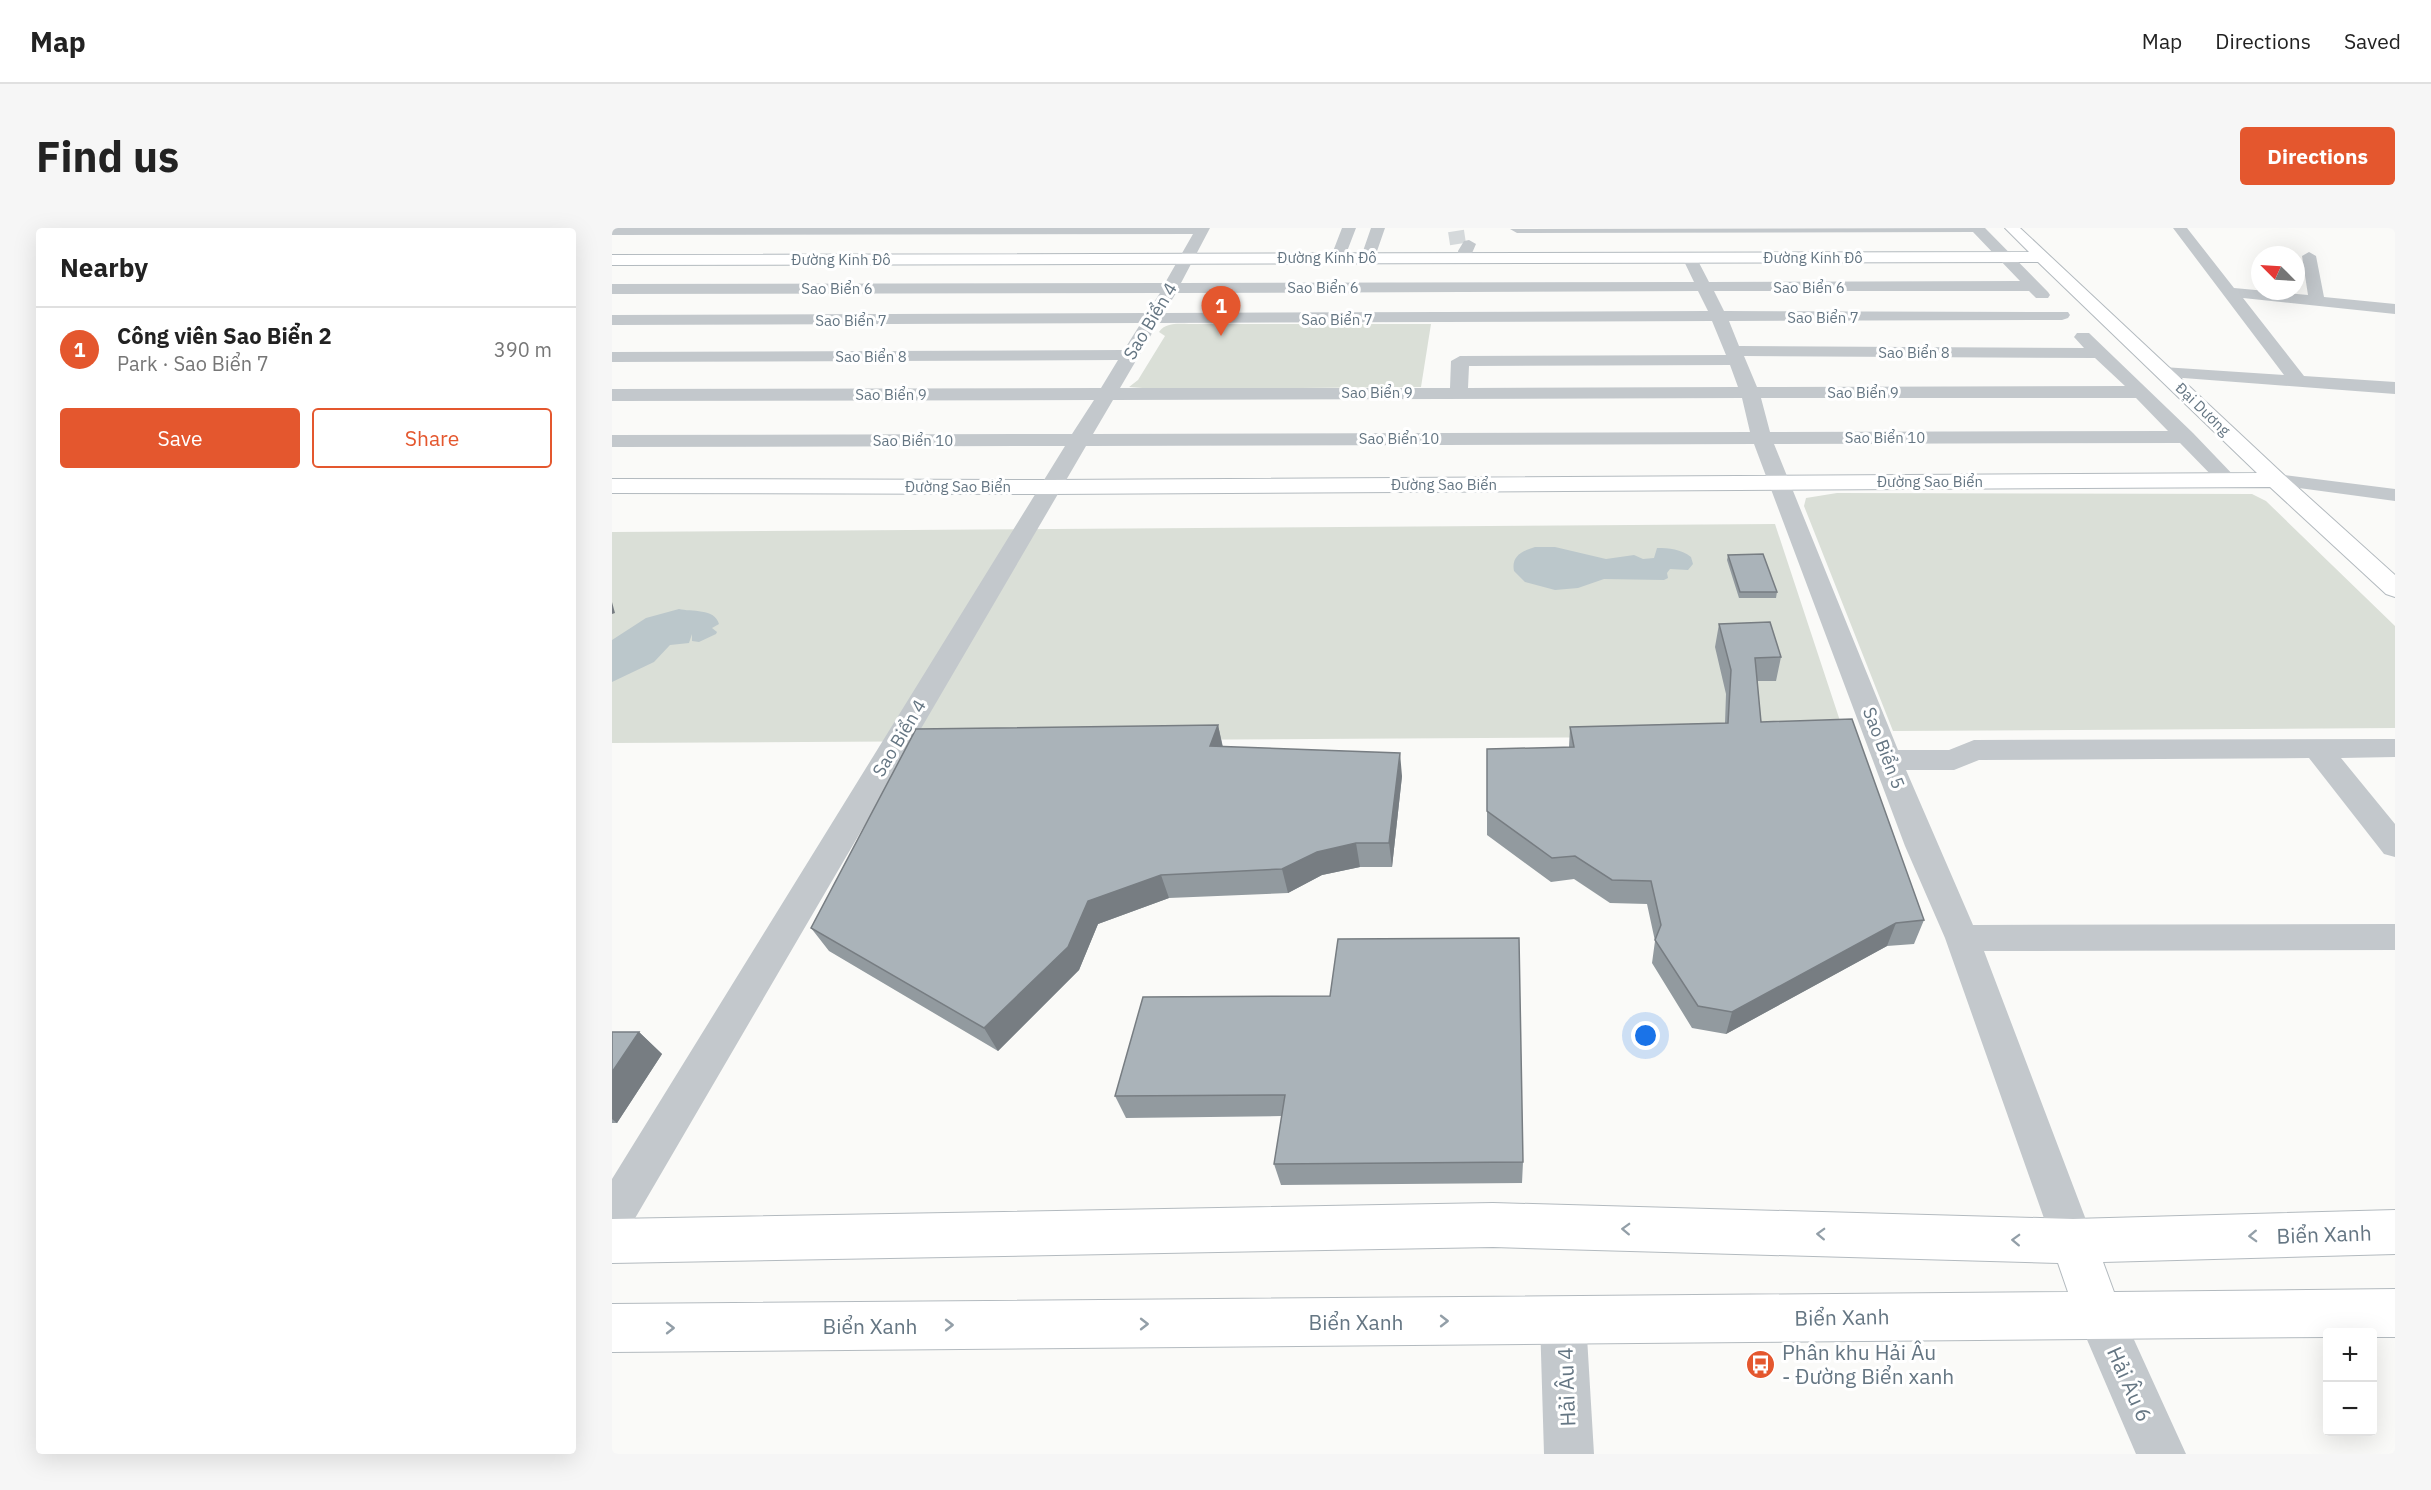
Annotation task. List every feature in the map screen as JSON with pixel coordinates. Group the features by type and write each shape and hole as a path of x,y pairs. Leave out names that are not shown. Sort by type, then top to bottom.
{"street":[{"path":"1339,254 1349,228"},
{"path":"1369,254 1378,228"},
{"path":"1522,257 1517,229 1977,228 2097,352 2141,392 2228,480"},
{"name":"Đại Dương","path":"2012,228 2276,480 2395,589"},
{"path":"2180,228 2299,382"},
{"path":"612,280 698,229"},
{"path":"612,231 1202,229"},
{"name":"Sao Biển 4","path":"612,1218 1080,440 1171,287 1202,229"},
{"name":"Đường Kinh Đô","path":"612,260 1187,258 1464,249 1522,257 2042,257"},
{"path":"2309,256 2317,300"},
{"name":"Sao Biển 5","path":"1689,257 1719,317 1750,393 1761,436 1778,482 1921,846 1962,938 2073,1241"},
{"name":"Sao Biển 6","path":"612,289 2034,286"},
{"path":"2228,292 2395,309"},
{"name":"Sao Biển 7","path":"612,320 1151,320 2062,315"},
{"name":"Sao Biển 8","path":"1459,392 1460,361 2097,352"},
{"name":"Sao Biển 8","path":"612,357 1130,355"},
{"path":"2163,372 2395,388"},
{"name":"Sao Biển 9","path":"612,394 2141,392"},
{"name":"Sao Biển 10","path":"612,441 1761,436 2186,437"},
{"path":"2276,480 2395,495"},
{"name":"Đường Sao Biển","path":"612,486 1050,487 2276,480"},
{"path":"2317,748 2395,846"},
{"path":"1889,760 1954,760 1974,750 2395,748"},
{"path":"1962,938 2395,937"},
{"name":"Biển Xanh","path":"612,1241 1493,1225 2073,1241 2395,1232"},
{"path":"2073,1241 2099,1314"},
{"name":"Biển Xanh","path":"612,1328 2395,1313"},
{"name":"Hải Âu 6","path":"2099,1314 2161,1454"},
{"name":"Hải Âu 4","path":"1563,1320 1569,1454"}],"shaded area":[{"path":"1173,324 1431,324 1421,387 1156,389 1129,387 1138,380 1165,336 1159,332"},
{"path":"1837,493 2252,494 2266,501 2395,626 2395,728 1893,731 1804,506 1806,498"},
{"path":"1775,524 1845,736 612,743 612,532"},
{"path":"1535,547 1555,547 1606,559 1634,555 1643,559 1654,558 1657,548 1670,549 1687,554 1691,557 1693,564 1688,570 1670,569 1667,573 1668,578 1664,580 1604,579 1578,588 1555,590 1525,582 1514,571 1514,561 1518,555"},
{"path":"679,609 713,615 719,624 712,628 717,632 716,634 699,642 692,641 692,634 689,643 670,645 654,662 612,682 612,640 646,618"}],"building":[{"path":"1763,554 1777,592 1740,592 1728,555"},
{"path":"1770,622 1781,657 1755,658 1761,722 1852,719 1924,920 1896,923 1732,1012 1698,1006 1655,940 1661,925 1651,881 1612,880 1575,856 1552,858 1487,811 1487,749 1574,747 1570,727 1728,723 1731,670 1719,624"},
{"path":"1218,725 1210,746 1400,753 1389,843 1356,843 1317,852 1282,869 1161,875 1088,901 1068,947 984,1028 811,928 916,729"},
{"path":"1519,938 1523,1162 1274,1164 1285,1095 1115,1096 1143,997 1330,996 1338,939"},
{"path":"612,1032 639,1032 612,1072"}],"tunnel":[{"path":"1456,231 1458,244"}],"place":[{"name":"Công viên Sao Biển 2","path":"1221,336"},
{"name":"Phân khu Hải Âu - Đường Biển xanh","path":"1761,1364"}]}
